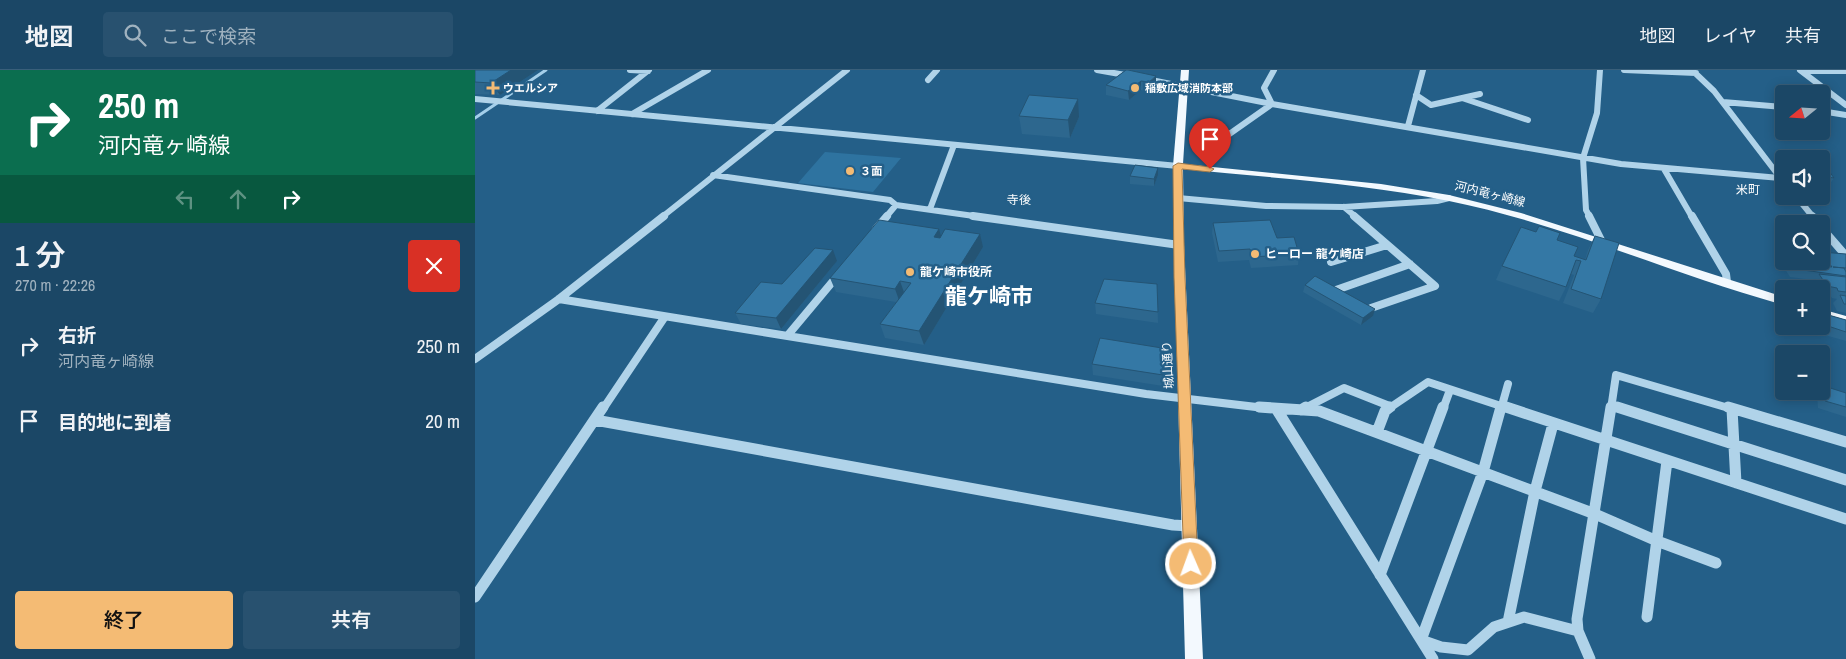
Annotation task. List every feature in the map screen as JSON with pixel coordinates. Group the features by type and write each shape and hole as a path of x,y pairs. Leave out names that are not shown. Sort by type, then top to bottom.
{"main road":[{"name":"城山通り","path":"1185,70 1178,166 1178,198 1194,659"},
{"name":"河内竜ヶ崎線","path":"1178,166 1381,187 1449,198 1517,215 1775,298"},
{"path":"1830,316 1846,320"}],"street":[{"path":"631,70 649,71"},
{"path":"632,114 708,70"},
{"path":"475,359 559,299 847,70"},
{"path":"928,80 937,70"},
{"path":"1097,70 1272,104 1408,126 1583,158 1664,169 1775,179"},
{"path":"1272,104 1264,88 1274,70"},
{"path":"1408,126 1423,70"},
{"path":"1600,70 1597,113 1583,158 1586,210 1602,242"},
{"path":"1624,70 1694,72 1723,102 1775,171"},
{"path":"1801,70 1846,71"},
{"path":"1801,70 1846,105"},
{"path":"597,111 649,71"},
{"path":"1416,95 1431,105 1480,94"},
{"path":"1462,98 1528,120"},
{"path":"475,99 1178,166"},
{"path":"1723,102 1775,105"},
{"path":"1210,159 1218,142 1272,104"},
{"path":"1830,113 1846,115"},
{"path":"929,209 953,145"},
{"path":"1664,169 1726,274 1727,282"},
{"path":"713,175 890,200 896,205 1179,245"},
{"path":"1178,198 1266,206 1344,207 1437,201 1449,198"},
{"path":"872,234 896,205"},
{"path":"1803,205 1812,215"},
{"path":"1344,207 1435,286 1371,308"},
{"path":"1830,237 1846,256"},
{"path":"1331,262 1387,245"},
{"path":"1336,290 1410,264"},
{"path":"787,335 842,270"},
{"path":"559,299 664,318 787,335 1184,400 1277,410 1319,411 1595,514 1657,541 1716,563"},
{"path":"475,597 664,318"},
{"path":"1590,659 1579,631 1577,619 1616,374 1846,442"},
{"path":"1377,432 1385,411 1428,382 1606,442 1846,519"},
{"path":"1421,640 1483,472 1508,384"},
{"path":"1299,410 1344,388 1392,407"},
{"path":"1380,575 1450,390"},
{"path":"1611,406 1846,480"},
{"path":"1732,409 1736,484"},
{"path":"1277,410 1433,659"},
{"path":"595,420 1153,522 1189,526"},
{"path":"1508,622 1535,492 1553,424"},
{"path":"1647,617 1667,461"},
{"path":"1421,640 1441,646 1468,650 1494,627 1524,616 1579,631"}],"shaded area":[{"name":"３面","path":"825,152 901,158 873,192 798,183"}],"building":[{"path":"475,70 511,70 491,83 475,82"},
{"path":"1126,70 1156,76 1149,82 1141,81 1128,91 1106,85"},
{"path":"1029,95 1078,99 1068,120 1019,116"},
{"path":"1135,165 1158,168 1154,179 1130,176"},
{"name":"龍ケ崎市役所","path":"879,220 939,229 934,237 940,238 945,229 980,234 919,331 880,324 911,283 900,281 895,289 830,278"},
{"path":"1270,220 1277,238 1294,237 1299,254 1252,257 1250,249 1219,251 1213,223"},
{"path":"1539,226 1560,233 1557,240 1578,247 1574,256 1586,260 1595,236 1619,243 1601,299 1571,289 1581,261 1576,260 1566,287 1502,266 1521,227 1536,232"},
{"path":"815,248 833,250 776,318 735,313 761,282 782,284"},
{"path":"1830,253 1846,254 1846,268 1833,267 1844,268 1846,276 1803,270 1830,270 1830,267 1832,267 1830,264"},
{"path":"1819,274 1846,277 1846,292 1838,291 1837,288 1830,287 1830,280 1823,280"},
{"path":"1315,276 1375,309 1363,318 1305,285"},
{"path":"1104,279 1157,284 1158,312 1095,303"},
{"path":"1840,295 1846,296 1846,304 1844,304"},
{"path":"1830,315 1846,320 1846,332 1830,327"},
{"path":"1100,338 1162,348 1163,375 1092,364"},
{"path":"1830,388 1846,393 1846,407 1825,401 1830,400"}],"waterway":[{"path":"475,118 546,70"}],"place":[{"name":"ウエルシア","path":"493,88"},
{"name":"稲敷広域消防本部","path":"1135,88"},
{"name":"３面","path":"850,171"},
{"name":"ヒーロー 龍ケ崎店","path":"1255,254"},
{"name":"龍ケ崎市役所","path":"910,272"}],"district":[{"name":"米町","path":"1748,190"},
{"name":"寺後","path":"1019,200"},
{"name":"龍ケ崎市","path":"989,296"}],"route":[{"path":"1191,564 1179,277 1178,166 1210,169"}]}
